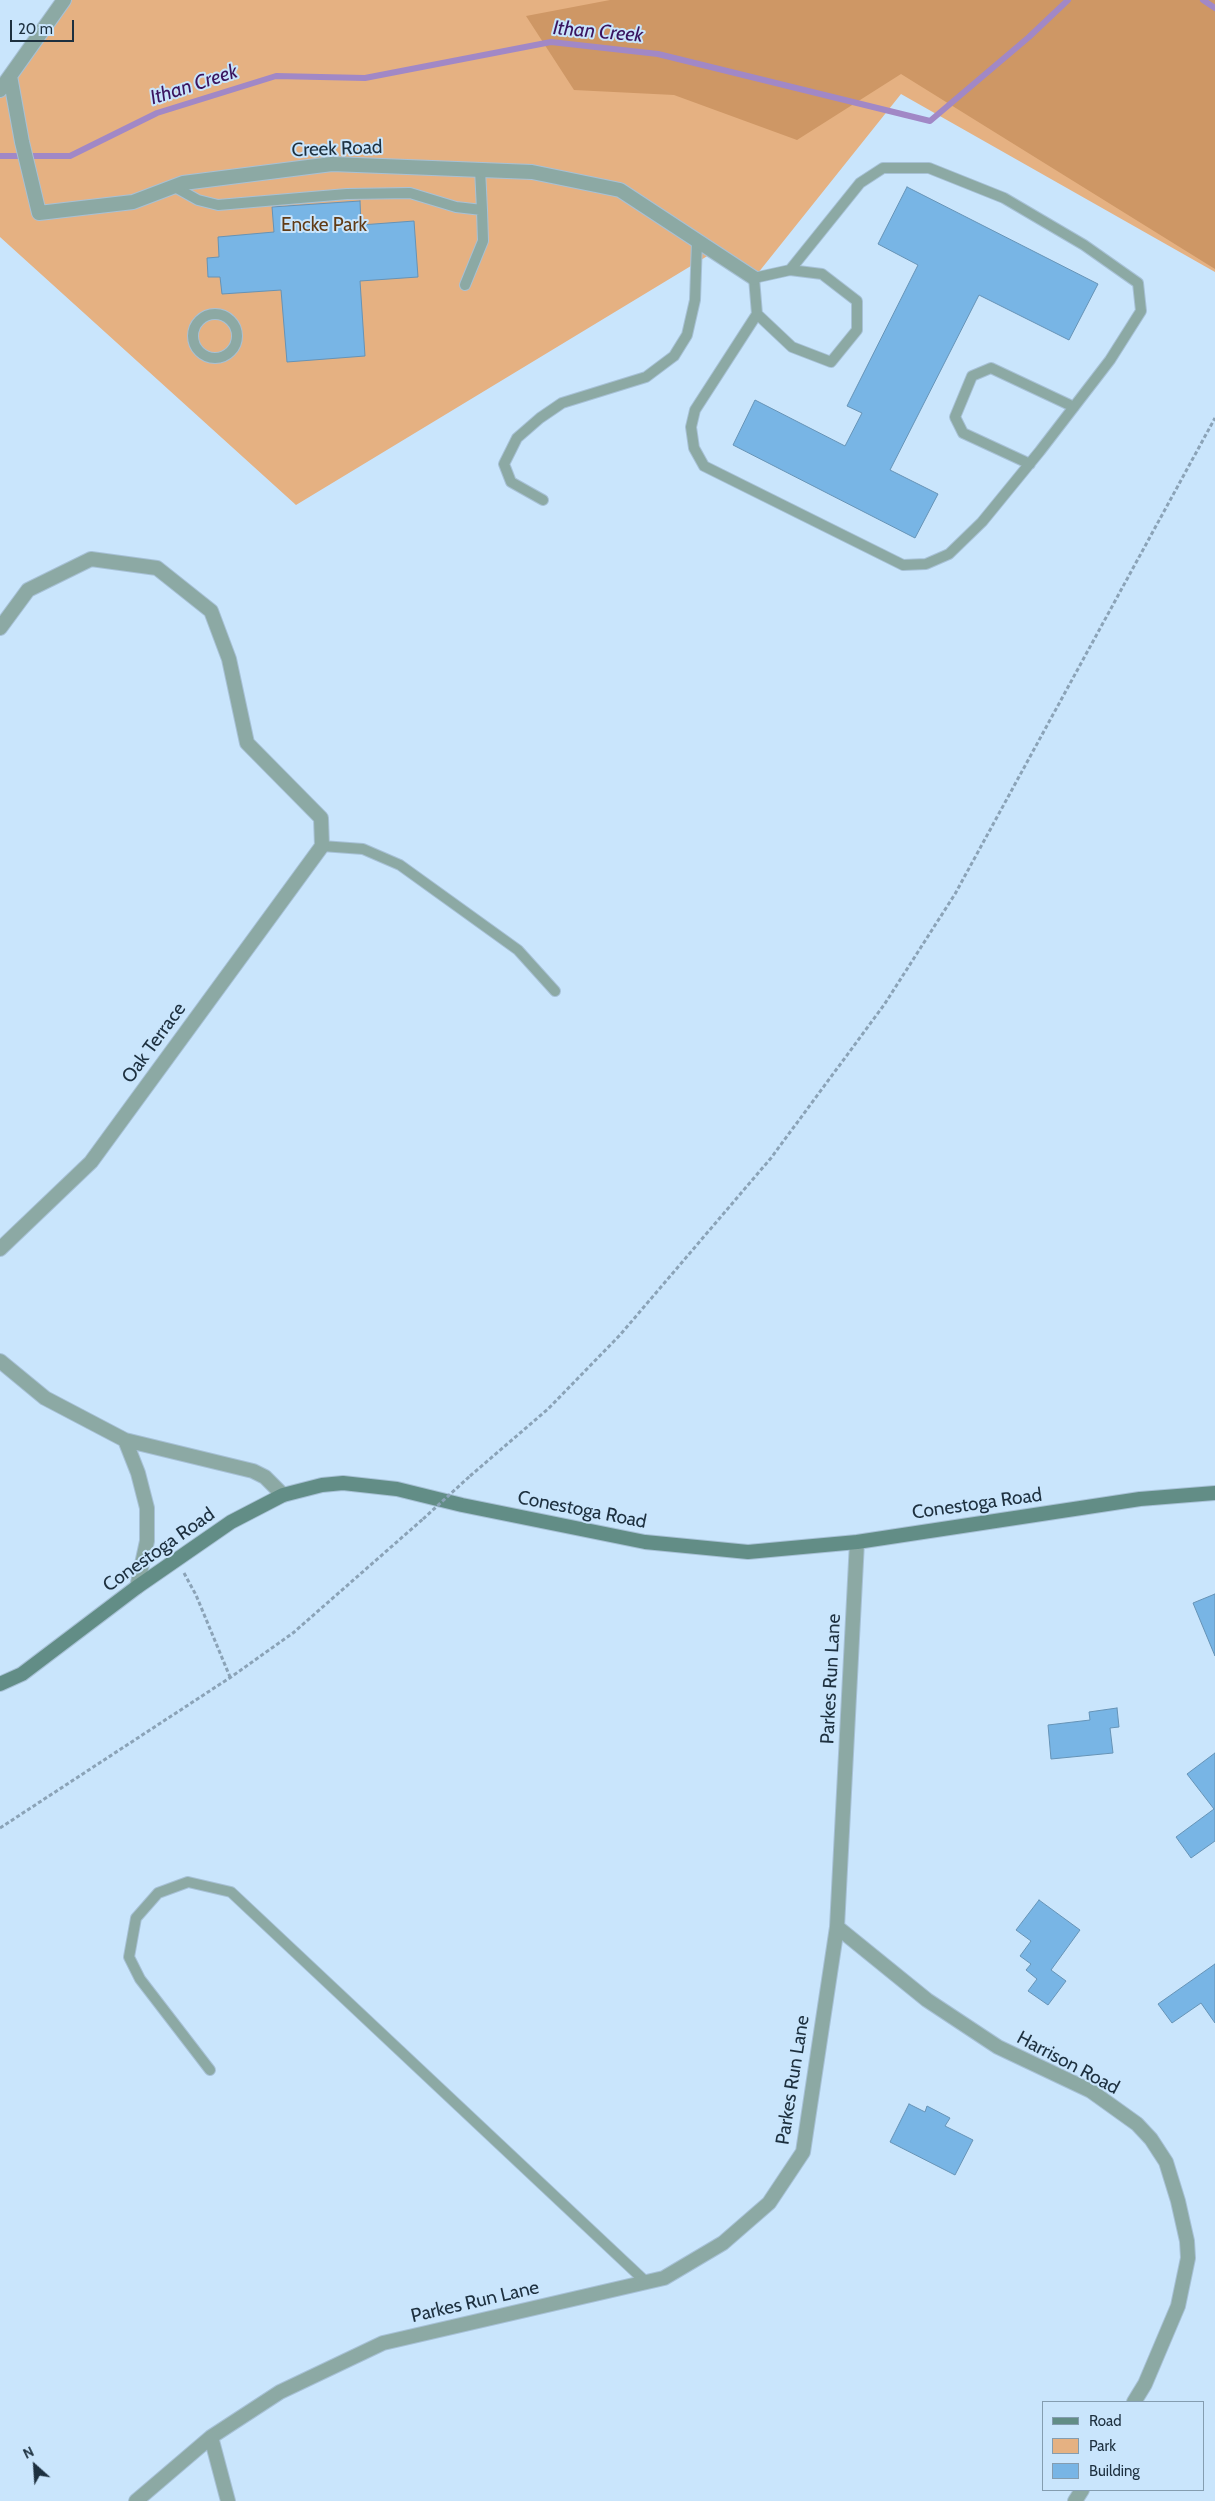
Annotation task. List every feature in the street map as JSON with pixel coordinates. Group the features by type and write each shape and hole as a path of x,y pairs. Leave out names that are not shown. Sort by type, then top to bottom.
{"main road":[{"name":"Conestoga Road","path":"0,1684 22,1674 137,1587 231,1522 283,1495 322,1485 371,1485 398,1489 645,1542 748,1552 857,1542 1140,1499 1215,1493"}],"street":[{"path":"0,90 64,0"},
{"name":"Creek Road","path":"10,76 22,142 40,213 133,202 183,182 332,164 532,172 620,190 754,278"},
{"path":"0,628 28,590 91,559 157,568 211,611 229,659 247,743 321,818 322,846"},
{"name":"Oak Terrace","path":"0,1249 91,1162 322,846"},
{"path":"0,1361 45,1398 125,1440 253,1471 265,1477 283,1495"},
{"path":"125,1440 138,1473 147,1508 147,1541 137,1587"},
{"name":"Parkes Run Lane","path":"136,2501 211,2437 280,2392 383,2343 664,2278 723,2243 769,2203 803,2152 837,1927 857,1542"},
{"name":"Harrison Road","path":"837,1927 927,2000 998,2047 1091,2091 1137,2124 1151,2139 1166,2162 1178,2201 1187,2241 1188,2258 1178,2306 1144,2384 1135,2401"},
{"path":"211,2437 228,2501"}],"lane":[{"path":"757,314 792,348 831,362 858,330 857,301 822,274 790,270 754,278 757,314 694,410 691,427 694,448 704,466 903,564 926,564 949,554 982,522 1074,408 1110,360 1141,311 1138,283 1084,245 1004,198 929,168 882,168 860,183 790,270"},
{"path":"465,285 483,241 480,170"},
{"path":"173,186 198,200 218,205 347,194 410,193 456,207 482,210"},
{"path":"543,500 511,482 504,464 517,438 540,418 562,403 646,377 674,356 687,335 695,300 697,241"},
{"path":"218,314 231,321 237,334 236,342 234,348 222,357 209,357 197,348 193,335 194,328 204,317 218,314"},
{"path":"1030,464 963,433 955,417 972,376 991,368 1074,408"},
{"path":"322,846 363,849 400,865 518,950 555,991"},
{"path":"210,2070 140,1979 129,1957 136,1918 158,1893 188,1882 231,1892 646,2282"}],"path":[{"path":"0,1828 231,1677 293,1633 548,1409 620,1335 771,1158 884,1005 955,894 1215,418"},
{"path":"176,1560 196,1595 231,1677"}],"green space":[{"name":"Encke Park","path":"64,0 1215,0 1215,272 901,94 754,278 714,252 296,505 0,237 0,90"}],"shaded area":[{"path":"610,0 1215,0 1215,269 901,74 797,140 674,95 574,90 526,16"}],"building":[{"path":"907,187 1098,284 1069,340 979,295 890,470 938,494 915,538 733,445 755,400 845,446 862,413 847,406 918,265 878,244"},
{"path":"360,201 361,225 414,221 418,277 360,281 365,356 287,362 281,290 222,294 220,277 208,277 207,258 219,257 218,237 274,232 272,207"},
{"path":"1215,1594 1215,1656 1193,1603"},
{"path":"1117,1708 1119,1727 1110,1728 1113,1753 1051,1759 1048,1725 1090,1720 1089,1712"},
{"path":"1215,1753 1215,1841 1191,1858 1176,1837 1214,1809 1187,1774"},
{"path":"1039,1900 1080,1930 1051,1970 1066,1981 1048,2005 1028,1991 1037,1979 1026,1970 1031,1964 1020,1956 1031,1941 1016,1930"},
{"path":"1215,1964 1215,2023 1201,2003 1172,2023 1158,2004"},
{"path":"909,2104 925,2112 927,2106 950,2118 945,2126 973,2140 955,2175 890,2142"}],"waterway":[{"name":"Ithan Creek","path":"0,156 70,156 157,113 276,76 365,78 551,42 658,54 930,121 1029,37 1068,0"},
{"name":"Ithan Creek","path":"1203,0 1215,8"}]}
